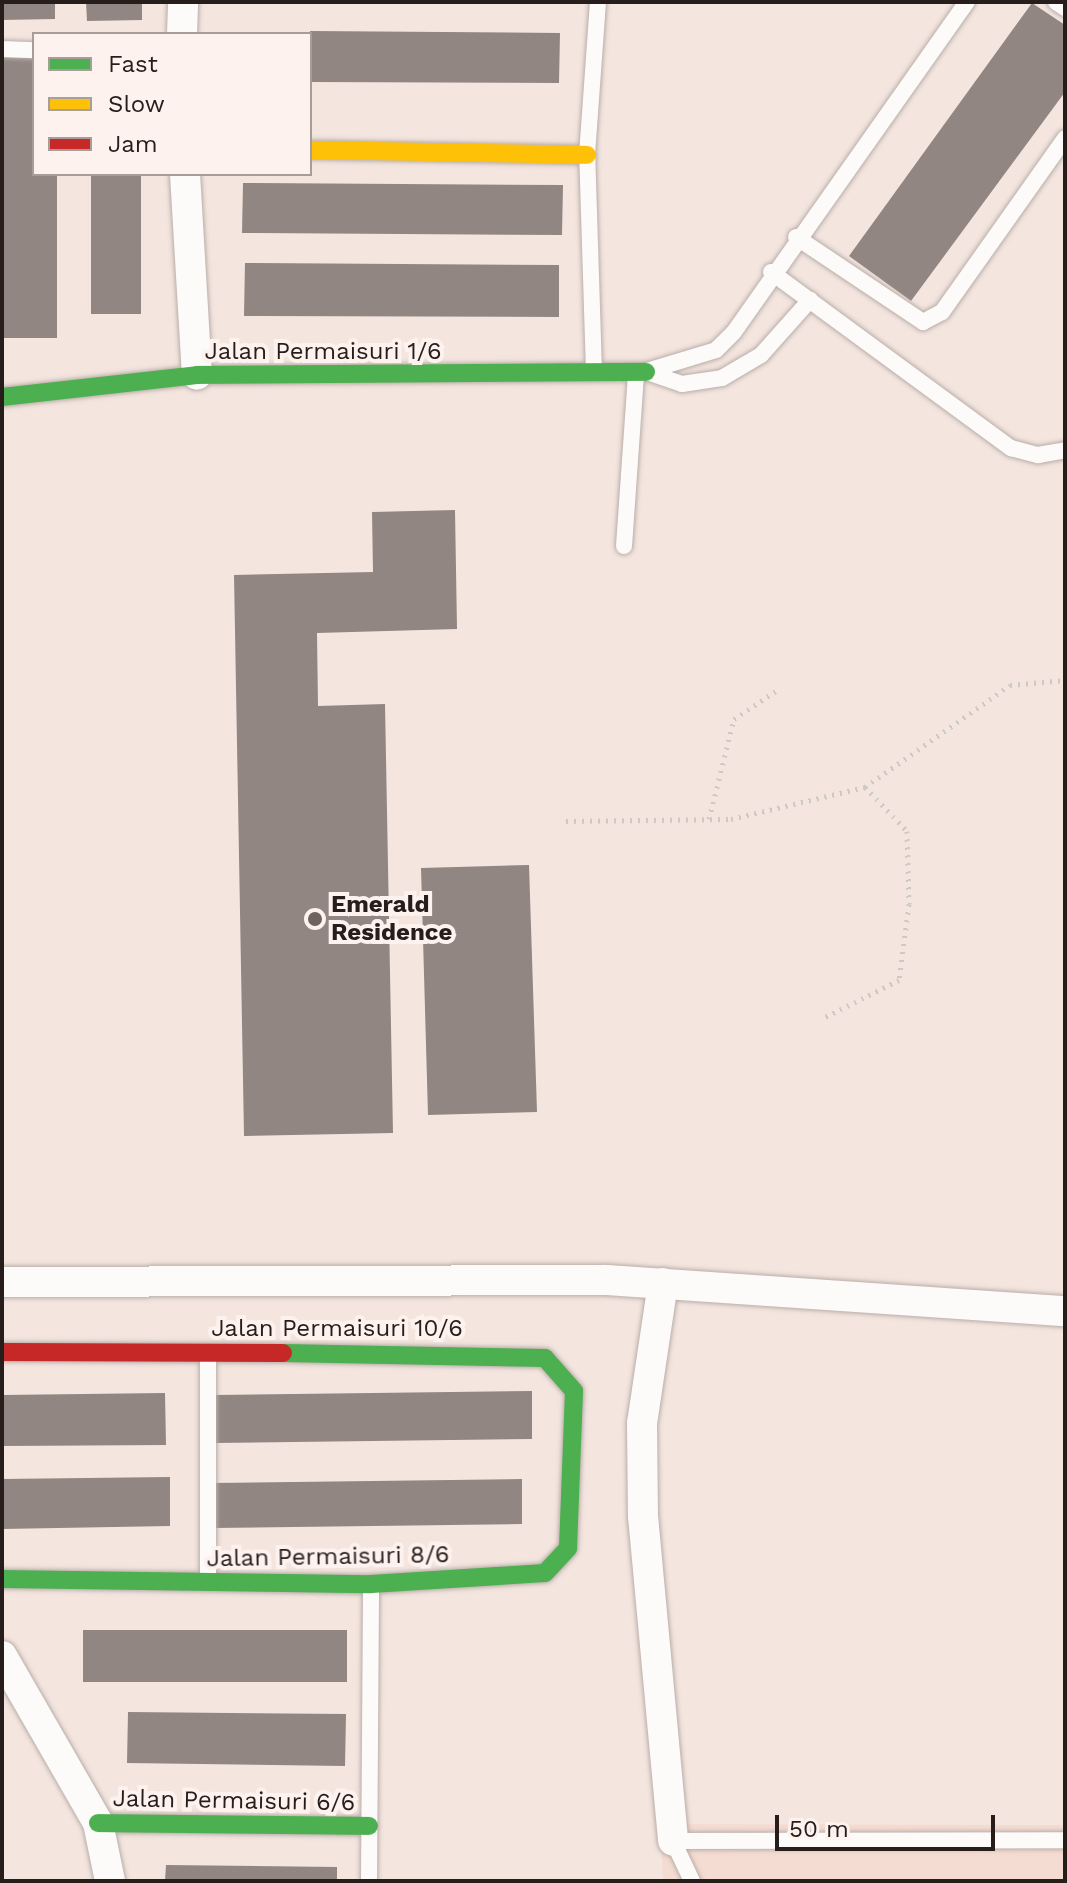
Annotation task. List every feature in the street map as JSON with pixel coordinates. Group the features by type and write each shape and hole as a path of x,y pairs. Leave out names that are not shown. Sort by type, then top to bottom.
{"street":[{"path":"182,32 183,2"},
{"path":"312,150 587,155"},
{"path":"185,176 197,375"},
{"name":"Jalan Permaisuri 1/6","path":"2,397 197,375 641,372"},
{"path":"2,1282 663,1283 1065,1311"},
{"path":"663,1283 642,1423 643,1516 673,1841"},
{"name":"Jalan Permaisuri 10/6","path":"2,1352 545,1358 574,1391 572,1473"},
{"name":"Jalan Permaisuri 8/6","path":"2,1579 208,1585 371,1584 545,1573 568,1548 572,1473"},
{"path":"2,1656 98,1823 110,1881"},
{"name":"Jalan Permaisuri 6/6","path":"98,1823 369,1826"}],"lane":[{"path":"594,374 587,155 598,2"},
{"path":"641,372 716,350 967,2"},
{"path":"1056,2 1065,8"},
{"path":"2,49 32,50"},
{"path":"796,237 923,322 942,312 1065,138"},
{"path":"771,272 1011,448 1038,455 1065,450"},
{"path":"641,372 682,384 722,378 761,355 810,300"},
{"path":"624,546 641,372"},
{"path":"208,1352 208,1585"},
{"path":"369,1881 371,1584"},
{"path":"692,1881 673,1841 1065,1840"}],"path":[{"path":"566,821 709,819 865,787 1010,685 1065,680"},
{"path":"709,819 734,719 776,691"},
{"path":"821,1019 899,980 907,831 865,787"}],"shaded area":[{"path":"660,1824 1065,1825 1065,1881 663,1881"}],"building":[{"path":"2,2 55,2 55,19 2,20"},
{"path":"86,2 142,2 142,20 87,21"},
{"path":"1032,3 1065,25 1065,92 911,301 849,256"},
{"path":"310,32 560,33 559,83 312,82"},
{"path":"2,43 32,43 32,176 57,176 57,338 3,338"},
{"path":"91,176 141,176 141,314 91,314"},
{"path":"243,183 563,185 562,235 242,233"},
{"path":"245,263 559,265 559,317 244,316"},
{"name":"Emerald Residence","path":"455,510 457,629 317,633 318,706 385,704 393,1133 244,1136 234,575 373,572 372,512"},
{"path":"529,865 537,1112 428,1115 421,868"},
{"path":"532,1391 532,1439 214,1443 214,1395"},
{"path":"165,1393 166,1445 2,1446 2,1395"},
{"path":"170,1477 170,1526 2,1529 2,1479"},
{"path":"522,1479 522,1524 213,1528 212,1483"},
{"path":"83,1630 347,1630 347,1682 83,1682"},
{"path":"128,1712 346,1714 345,1766 127,1763"},
{"path":"166,1865 337,1867 337,1881 165,1881"}],"traffic: fast":[{"path":"2,397 197,375 646,372"},
{"path":"2,1579 371,1584 545,1573 568,1548 574,1391 545,1358 283,1353"},
{"path":"98,1823 369,1826"}],"traffic: slow":[{"path":"312,150 587,155"}],"traffic: jam":[{"path":"2,1352 283,1353"}],"place":[{"name":"Emerald Residence","path":"315,919"}]}
